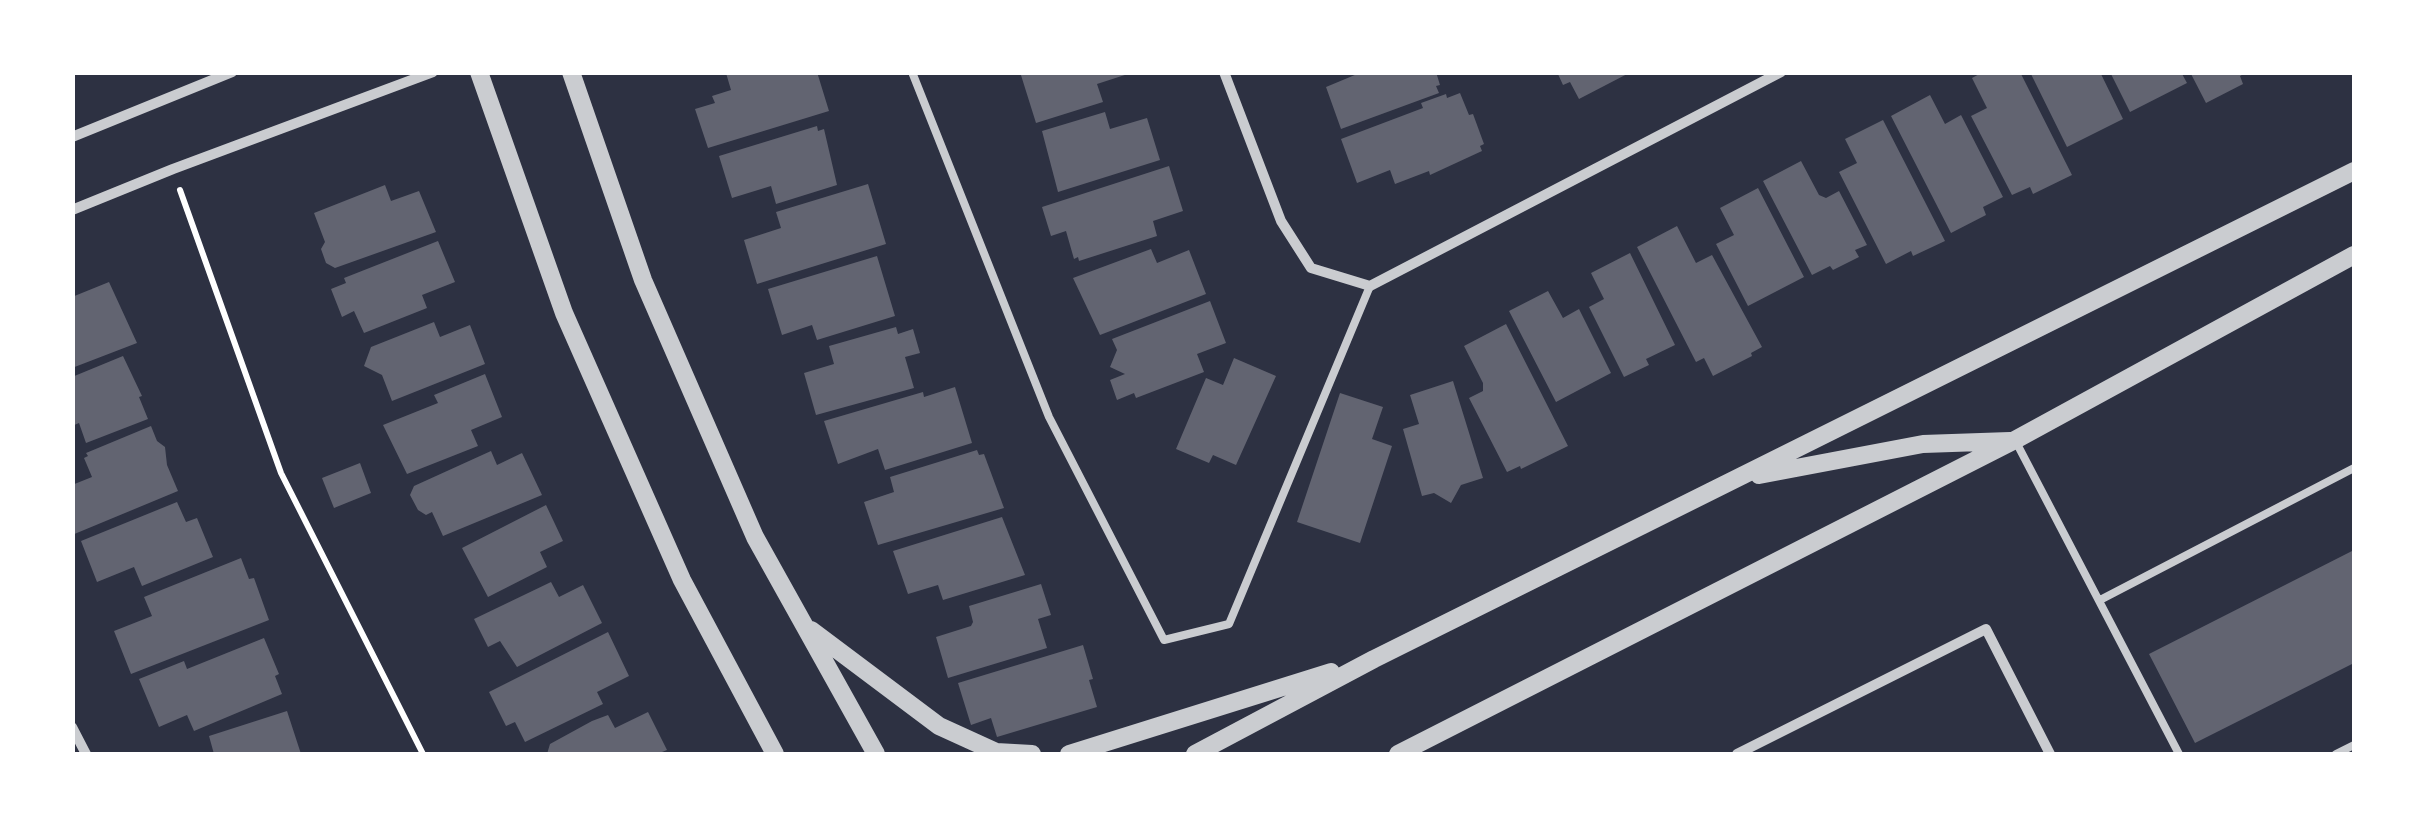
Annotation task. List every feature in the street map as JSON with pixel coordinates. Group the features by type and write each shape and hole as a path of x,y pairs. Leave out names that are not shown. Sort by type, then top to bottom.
{"street":[{"path":"72,136 232,72"},
{"path":"72,210 433,72"},
{"path":"479,72 564,314 682,580 775,754"},
{"path":"571,72 643,280 755,537 876,754"},
{"path":"1224,72 1281,221 1312,268 1370,286 1781,72"},
{"path":"1195,754 1374,659 2354,171"},
{"path":"1398,754 2015,440 2354,255"},
{"path":"1738,479 1923,444 2015,440"},
{"path":"806,626 939,726 996,752 1032,754"},
{"path":"1737,754 1986,628 2050,754"},
{"path":"1069,754 1374,659"},
{"path":"72,728 86,754"}],"lane":[{"path":"912,72 1049,417 1164,640 1230,624 1370,286"},
{"path":"2015,440 2179,754"},
{"path":"2100,600 2354,468"},
{"path":"2336,754 2354,745"}],"path":[{"path":"173,169 281,473 422,754"}],"building":[{"path":"817,72 829,111 708,148 695,109 715,103 712,96 731,90 726,73"},
{"path":"1020,72 1131,73 1097,84 1103,102 1036,123"},
{"path":"1362,72 1436,72 1439,93 1341,129 1326,87"},
{"path":"1557,72 1631,72 1579,99 1570,82 1563,85"},
{"path":"1983,72 2020,72 2072,175 2033,194 2030,187 2012,195 1971,116 1987,108 1972,78"},
{"path":"2030,72 2100,72 2123,119 2067,147"},
{"path":"2110,72 2181,72 2187,83 2130,112"},
{"path":"2190,72 2247,72 2240,76 2243,84 2206,103"},
{"path":"1460,93 1469,115 1473,114 1484,144 1480,146 1482,151 1430,175 1429,171 1395,184 1390,170 1357,183 1341,139 1423,108 1421,103"},
{"path":"1930,95 1945,124 1961,115 2003,197 1983,207 1986,215 1951,233 1891,116"},
{"path":"1105,112 1110,129 1147,118 1160,160 1058,192 1042,131"},
{"path":"1883,120 1945,241 1913,256 1911,251 1886,264 1839,172 1857,163 1845,139"},
{"path":"817,126 818,131 824,129 837,185 776,204 771,186 732,198 719,156"},
{"path":"1801,161 1819,195 1826,198 1839,191 1867,245 1855,250 1859,257 1812,275 1763,181"},
{"path":"1169,166 1183,211 1153,221 1157,236 1079,261 1078,257 1074,259 1066,231 1051,236 1042,207"},
{"path":"868,184 886,244 757,284 744,240 781,228 776,212"},
{"path":"385,185 391,201 419,191 436,232 335,268 326,263 321,249 325,242 314,213"},
{"path":"1758,188 1804,277 1748,306 1716,244 1734,235 1720,208"},
{"path":"1677,226 1696,263 1712,255 1762,347 1713,376 1704,358 1696,362 1637,247"},
{"path":"438,241 455,282 422,295 427,308 364,333 354,311 342,317 331,289 346,283 344,278"},
{"path":"1151,249 1157,263 1189,250 1206,294 1100,335 1073,278"},
{"path":"1630,253 1675,345 1646,359 1649,365 1624,377 1589,307 1604,299 1591,273"},
{"path":"877,256 895,316 817,340 812,325 782,335 768,289"},
{"path":"109,282 137,343 72,368 72,297"},
{"path":"1548,291 1563,318 1579,309 1611,373 1556,402 1509,311"},
{"path":"1210,301 1226,343 1197,354 1204,372 1136,398 1134,393 1117,400 1110,380 1125,374 1110,367 1117,350 1112,339"},
{"path":"434,322 440,337 470,325 485,364 392,401 382,375 364,366 371,347"},
{"path":"1506,324 1568,446 1507,472 1469,398 1483,391 1483,383 1464,346"},
{"path":"896,327 898,334 913,329 920,353 905,357 914,388 816,415 804,373 834,364 829,346"},
{"path":"123,356 148,419 86,443 79,423 72,426 72,377"},
{"path":"1234,358 1276,376 1236,465 1213,455 1209,463 1176,449 1206,378 1223,385"},
{"path":"485,374 502,417 471,430 478,446 407,474 383,425 438,403 434,395"},
{"path":"1453,381 1483,478 1461,485 1451,503 1434,493 1422,496 1403,429 1419,424 1410,395"},
{"path":"955,387 972,443 885,470 878,449 838,464 824,421 923,392 924,397"},
{"path":"1340,393 1383,407 1372,439 1392,446 1360,543 1297,522"},
{"path":"151,426 157,441 165,447 167,465 178,491 72,535 72,485 92,477 84,458 86,453"},
{"path":"977,450 979,455 984,454 1004,508 878,545 864,502 894,492 890,477"},
{"path":"491,451 497,465 522,453 542,495 443,536 432,512 426,515 418,510 410,495 414,486"},
{"path":"360,463 371,493 334,508 322,478"},
{"path":"177,502 186,522 197,518 213,557 142,586 134,567 97,582 81,541"},
{"path":"546,505 563,541 540,552 547,567 488,597 462,548"},
{"path":"1002,517 1025,575 943,600 938,585 908,594 893,551"},
{"path":"2354,550 2354,663 2195,743 2149,654"},
{"path":"241,558 249,579 254,578 269,620 131,674 114,631 152,616 144,597"},
{"path":"551,582 559,597 583,585 602,623 517,667 500,641 488,647 474,619"},
{"path":"1041,584 1051,615 1038,619 1047,648 948,678 936,637 971,626 969,606"},
{"path":"608,632 629,676 597,692 603,704 525,742 515,722 506,726 489,692"},
{"path":"264,638 279,674 275,676 282,694 194,731 187,715 159,727 139,679 184,661 187,669"},
{"path":"1083,645 1097,707 997,737 991,718 971,725 958,683"},
{"path":"287,711 301,754 214,754 209,736"},
{"path":"648,712 667,750 657,754 547,754 550,744 592,721 608,715 615,728"}]}
